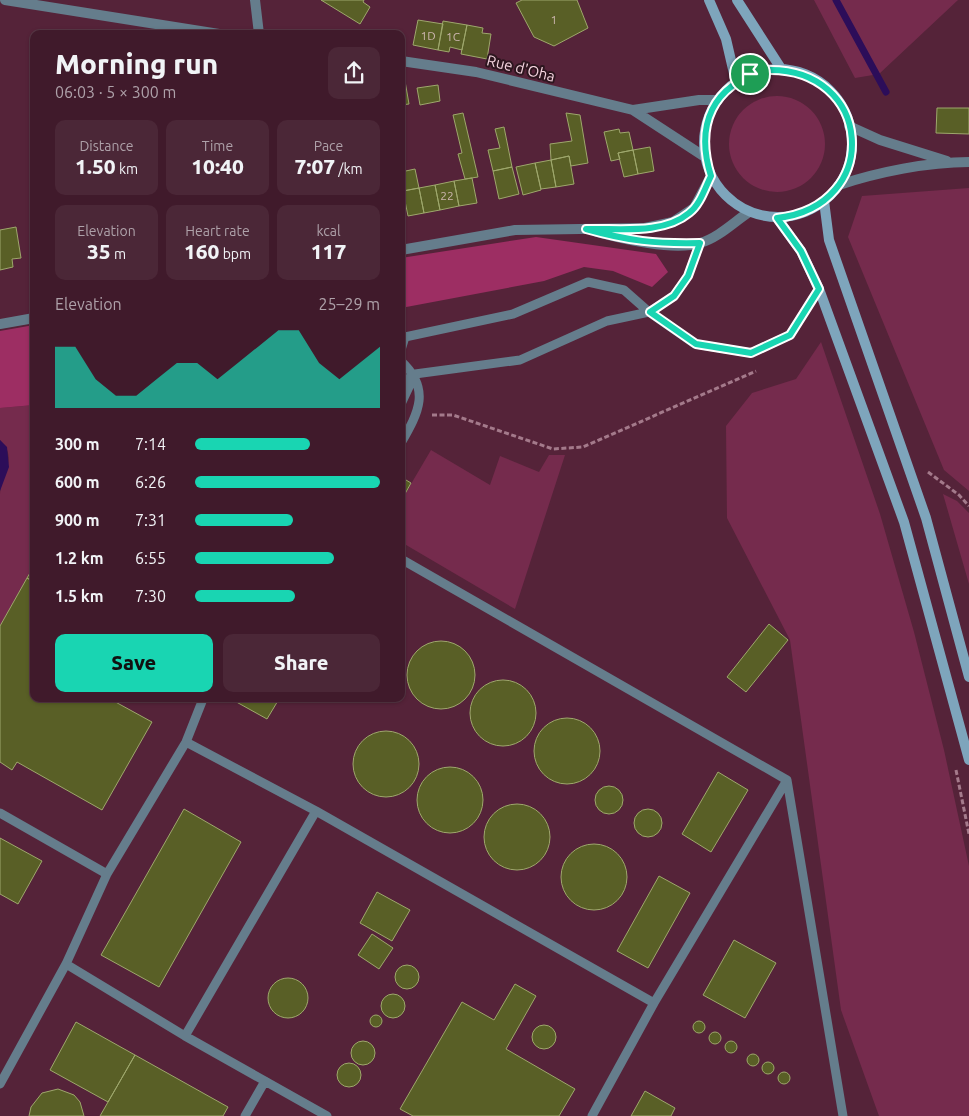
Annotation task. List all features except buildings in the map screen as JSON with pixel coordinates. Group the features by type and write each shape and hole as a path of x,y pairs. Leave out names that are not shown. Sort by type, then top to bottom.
{"main road":[{"path":"709,0 726,39 736,82"},
{"path":"737,0 782,70"},
{"path":"782,70 797,72 825,86 836,98 850,126 851,156 839,185 824,201 810,210 794,216 777,218 749,212 734,203 721,191 711,176 705,157 704,137 708,118 717,100 736,82 758,72 782,70"},
{"path":"824,201 829,240 926,518 969,677"},
{"path":"777,218 801,251 819,289 904,522 969,760"}],"street":[{"path":"5,0 194,30"},
{"path":"255,0 259,30"},
{"name":"Rue d'Oha","path":"405,62 476,72 633,110 705,157"},
{"name":"Rue d'Oha","path":"633,110 699,100 717,100"},
{"path":"850,126 880,140 950,162"},
{"path":"839,185 879,173 950,162 969,162"},
{"path":"405,249 515,230 645,228 673,222 694,208 711,176"},
{"path":"586,229 621,239 659,244 700,243 749,212"},
{"path":"0,324 30,319"}],"lane":[{"path":"405,380 415,374 520,360 607,321 650,312 674,296 688,276 700,243"},
{"path":"405,337 513,314 588,282 624,290 650,312 696,344 751,353 790,335 819,289"},
{"path":"405,365 415,374 420,401 405,436"},
{"path":"405,395 415,374"},
{"path":"405,561 787,780"},
{"path":"0,1084 66,964 107,874 186,742 203,702"},
{"path":"186,742 316,811 654,1003"},
{"path":"592,1116 654,1003 787,780"},
{"path":"787,780 843,1116"},
{"path":"185,1036 316,811"},
{"path":"0,813 107,874"},
{"path":"66,964 185,1036 327,1116"},
{"path":"245,1116 265,1081"}],"path":[{"path":"410,428 416,432 422,420 435,414 453,415 553,450 584,448 756,371"},
{"path":"923,468 959,494 969,506"}],"shaded area":[{"path":"814,0 958,0 879,74 855,78"},
{"path":"777,96 796,99 811,110 822,125 825,144 822,163 811,178 796,189 777,192 758,189 743,178 732,163 729,144 732,125 743,110 758,99"},
{"path":"969,188 969,491 944,470 848,237 862,196"},
{"path":"536,237 656,254 668,272 652,287 613,271 584,267 544,281 405,307 405,257"},
{"path":"30,326 30,405 0,408 0,331"},
{"path":"821,342 880,514 914,632 944,750 969,866 969,1116 879,1116 841,1010 790,640 727,518 726,426 752,393 796,379"},
{"path":"30,405 30,573 0,626 0,494 9,460 8,453 0,440 0,408"},
{"path":"0,440 7,447 9,467 0,491"},
{"path":"431,450 490,485 500,456 539,472 549,455 565,455 515,609 405,544 405,494"},
{"path":"943,494 957,501 969,513 969,584"}],"waterway":[{"path":"836,0 886,92"}],"route":[{"path":"766,70 797,72 825,86 844,111 850,126 852,141 851,156 846,171 832,194 810,210 794,216 777,218 801,251 819,289 790,335 751,353 696,344 650,312 674,296 688,276 700,243 659,244 621,239 586,229 645,228 673,222 688,214 701,197 711,176 705,157 704,137 708,118 717,100 726,90 750,74 766,70"}]}
